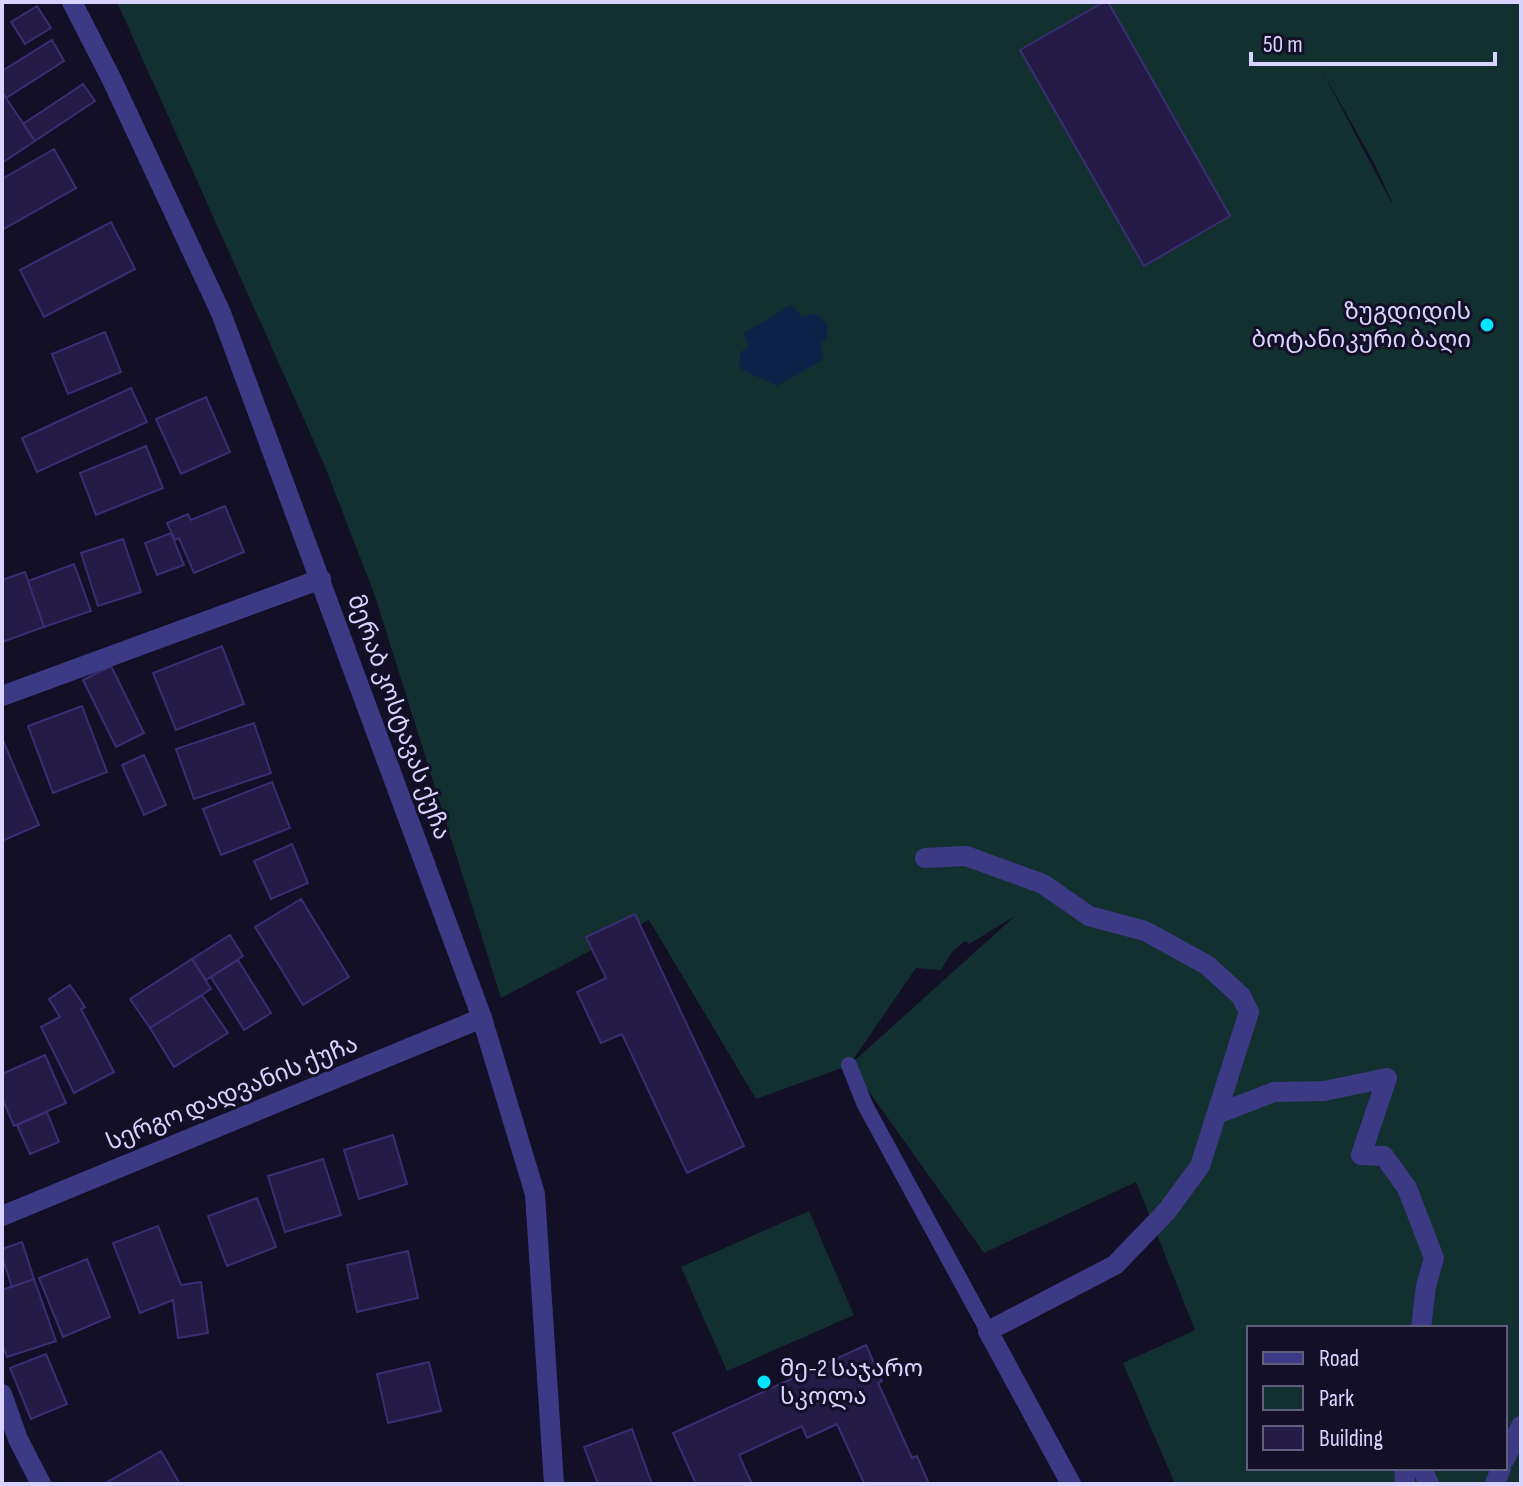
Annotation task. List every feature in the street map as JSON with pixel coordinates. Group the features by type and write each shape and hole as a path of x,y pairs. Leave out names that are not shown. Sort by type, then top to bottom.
{"street":[{"name":"მერაბ კოსტავას ქუჩა","path":"72,2 221,313 482,1018 535,1194 554,1484"},
{"path":"2,696 321,579"},
{"path":"925,858 966,856 1043,884 1089,916 1145,931 1207,965 1241,996 1249,1012 1200,1166 1167,1211 1115,1265 988,1331 1071,1484"},
{"name":"სერგო დადვანის ქუჩა","path":"2,1216 482,1018"},
{"path":"1217,1114 1274,1092 1324,1091 1387,1078 1361,1155 1384,1156 1407,1188 1434,1258 1426,1286 1421,1326"},
{"path":"2,1394 18,1439 41,1484"},
{"path":"1507,1455 1521,1426"}],"lane":[{"path":"849,1065 865,1105 988,1331"}],"green space":[{"path":"117,2 1521,2 1521,1484 1175,1484 1123,1363 1195,1330 1136,1182 984,1253 850,1065 756,1099 649,920 501,998 375,596 324,464","holes":["1321,69 1374,163 1392,202","1015,916 853,1062 852,1061 916,968 941,970 951,953 965,941 969,944"]},
{"path":"809,1211 854,1315 727,1371 681,1267"}],"water":[{"path":"791,305 802,317 814,313 825,323 827,338 820,344 824,359 777,386 739,367 740,353 749,346 744,333"}],"building":[{"path":"1108,2 1230,216 1144,266 1020,50"},
{"path":"37,6 51,28 25,44 11,22"},
{"path":"52,40 64,61 6,98 2,91 2,71"},
{"path":"83,84 95,101 35,141 23,124"},
{"path":"2,92 35,141 2,163"},
{"path":"54,149 76,188 2,230 2,179"},
{"path":"111,222 135,269 44,317 20,270"},
{"path":"105,332 121,372 68,394 52,354"},
{"path":"131,388 147,422 37,472 22,438"},
{"path":"206,397 230,452 181,474 156,419"},
{"path":"146,446 163,488 96,515 80,473"},
{"path":"225,506 244,552 194,573 179,538 175,540 167,523 188,514 191,520"},
{"path":"171,533 184,565 157,575 145,543"},
{"path":"123,539 141,592 98,606 81,553"},
{"path":"74,564 91,611 44,627 28,581"},
{"path":"25,572 44,627 2,642 2,580"},
{"path":"222,646 244,704 176,730 153,673"},
{"path":"111,666 144,733 116,747 83,680"},
{"path":"82,706 107,772 53,793 28,726"},
{"path":"254,723 271,773 194,799 176,749"},
{"path":"2,738 39,825 2,841"},
{"path":"144,755 166,805 144,815 122,765"},
{"path":"272,782 290,828 221,855 203,809"},
{"path":"292,844 308,883 271,899 254,861"},
{"path":"301,899 349,977 303,1005 255,927"},
{"path":"635,914 744,1146 687,1173 622,1034 601,1043 577,992 606,978 586,937"},
{"path":"230,935 243,956 206,980 192,959"},
{"path":"192,959 211,989 150,1028 130,999"},
{"path":"238,960 271,1013 244,1030 211,977"},
{"path":"70,985 85,1007 81,1009 114,1072 74,1093 41,1027 60,1017 49,999"},
{"path":"202,995 228,1033 174,1067 150,1028"},
{"path":"45,1055 66,1103 14,1126 2,1098 2,1074"},
{"path":"47,1112 59,1142 30,1154 17,1125"},
{"path":"393,1135 407,1184 359,1199 344,1150"},
{"path":"323,1159 341,1215 285,1232 268,1176"},
{"path":"257,1198 276,1247 227,1266 208,1216"},
{"path":"158,1226 181,1285 201,1282 208,1333 178,1338 173,1300 140,1313 113,1243"},
{"path":"22,1242 34,1279 12,1287 2,1249"},
{"path":"408,1251 418,1298 357,1312 347,1265"},
{"path":"87,1259 110,1317 63,1337 39,1278"},
{"path":"34,1279 56,1341 7,1357 2,1343 2,1290"},
{"path":"866,1345 882,1381 878,1383 912,1458 917,1456 929,1484 862,1484 837,1424 807,1438 802,1426 739,1455 752,1484 696,1484 673,1433"},
{"path":"46,1354 67,1404 31,1419 10,1368"},
{"path":"429,1362 441,1411 388,1423 377,1374"},
{"path":"632,1429 652,1484 598,1484 584,1447"},
{"path":"161,1451 180,1484 104,1484"}],"place":[{"name":"ზუგდიდის ბოტანიკური ბაღი","path":"1487,325"},
{"name":"მე-2 საჯარო სკოლა","path":"764,1382"}]}
